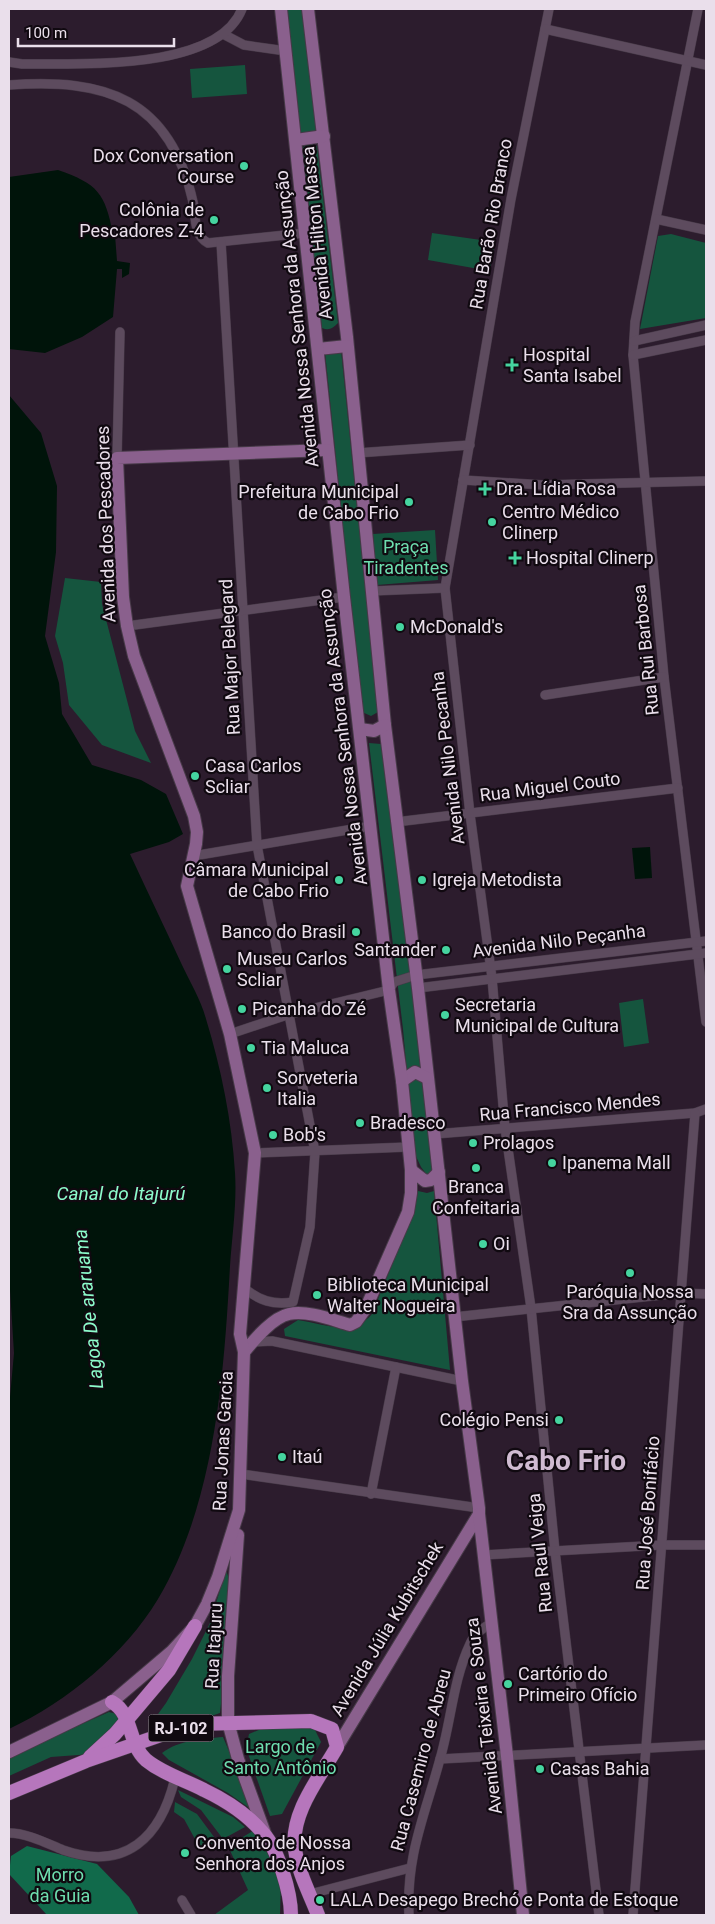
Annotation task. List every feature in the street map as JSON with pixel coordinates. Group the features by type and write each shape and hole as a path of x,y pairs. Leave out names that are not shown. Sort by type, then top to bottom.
{"main road":[{"name":"Avenida Nossa Senhora da Assunção","path":"248,1347 274,1322 289,1314 312,1315 350,1325 360,1318 408,1212 411,1193 411,1170 402,1081 389,990 370,826 296,140 280,9"},
{"name":"Avenida Hilton Massa","path":"308,9 324,136 357,453"},
{"path":"296,140 324,136"},
{"path":"318,349 347,346"},
{"path":"118,458 328,450"},
{"path":"357,453 396,822 417,981 454,1317 479,1511"},
{"name":"Avenida dos Pescadores","path":"118,458 123,597 127,626 134,656 194,816 197,832 187,886 230,1034 255,1153 240,1334 248,1347"},
{"path":"360,729 374,731 385,725"},
{"path":"402,1081 415,1072 427,1078"},
{"path":"411,1170 425,1181 431,1180 439,1172"},
{"name":"Rua Jonas Garcia","path":"9,1752 112,1702 172,1651 195,1626 207,1604 218,1577 240,1510 248,1347"},
{"name":"Rua Itajuru","path":"240,1510 228,1676 228,1722 238,1759 267,1838"},
{"name":"Avenida Teixeira e Souza","path":"479,1511 523,1915"},
{"name":"Avenida Júlia Kubitschek","path":"318,1915 295,1851 295,1830 301,1811 337,1747 479,1511"},
{"path":"86,1761 115,1734 126,1718 170,1670 195,1626"},
{"path":"112,1702 119,1706 126,1718 136,1744 145,1759 176,1778 206,1791 231,1806 252,1822 267,1838 285,1881 291,1915"},
{"name":"RJ-102","path":"9,1792 86,1761 193,1724 317,1722 332,1729 337,1747"}],"street":[{"path":"9,62 22,64 140,62 189,50 223,34 238,19 242,9"},
{"name":"Rua Barão Rio Branco","path":"470,445 511,199 549,9"},
{"name":"Rua Rui Barbosa","path":"698,9 635,322 634,355 664,677 696,942 702,953"},
{"path":"545,30 706,65"},
{"path":"223,34 244,45 286,51"},
{"path":"9,85 49,82 77,85 102,90 122,98 139,109 159,126 175,148 185,173 197,232 201,239 208,242 221,242 305,233"},
{"path":"656,219 706,230"},
{"name":"Rua Major Belegard","path":"221,242 257,845 315,1152 310,1227 294,1302"},
{"path":"634,341 706,325"},
{"name":"Avenida dos Pescadores","path":"118,458 120,332"},
{"path":"634,355 706,340"},
{"path":"357,453 470,445"},
{"name":"Avenida Nilo Pecanha","path":"470,445 445,588 470,814 492,978 505,1128"},
{"path":"463,480 543,485 706,482"},
{"path":"372,592 445,588"},
{"path":"127,626 344,597"},
{"path":"545,695 664,677"},
{"name":"Rua Miguel Couto","path":"396,822 678,788"},
{"path":"193,856 370,826"},
{"name":"Avenida Nilo Peçanha","path":"417,981 490,966 706,941"},
{"path":"702,953 706,1022"},
{"name":"Avenida Nilo Peçanha","path":"417,981 492,978 702,953"},
{"path":"230,1034 290,1014 389,990 394,982 417,981"},
{"name":"Rua Francisco Mendes","path":"435,1134 695,1113 706,1109"},
{"name":"Rua José Bonifácio","path":"633,1915 695,1113"},
{"name":"Rua Raul Veiga","path":"505,1128 531,1308 555,1551 599,1915"},
{"path":"255,1153 408,1147"},
{"path":"243,1287 254,1297 266,1302 294,1302 308,1309 312,1315"},
{"path":"454,1317 681,1293 706,1294"},
{"path":"248,1347 272,1340 462,1381"},
{"path":"371,1494 396,1367"},
{"path":"241,1474 479,1511"},
{"path":"483,1555 662,1545 706,1546"},
{"name":"Rua Casemiro de Abreu","path":"409,1915 410,1868 417,1832 440,1759 465,1655 473,1638 491,1623"},
{"path":"440,1759 706,1745"},
{"path":"9,1832 89,1857 108,1857 139,1844 151,1833 167,1806 176,1778"},
{"path":"310,1894 410,1868"},
{"path":"182,1900 191,1915"}],"green space":[{"path":"285,9 302,9 316,130 312,134 299,133"},
{"path":"245,65 247,94 192,98 190,69"},
{"path":"309,143 317,146 338,323 329,329 322,328 301,149"},
{"path":"432,233 495,242 490,271 428,260"},
{"path":"671,234 706,243 706,318 640,329 658,236"},
{"path":"341,350 378,712 371,716 362,712 325,352"},
{"name":"Praça Tiradentes","path":"435,530 438,580 377,585 373,534"},
{"path":"65,578 101,582 102,604 135,731 151,763 102,745 69,705 63,663 55,636"},
{"path":"369,743 381,744 435,1171 427,1175 414,1152 403,1029"},
{"path":"643,999 649,1043 624,1047 619,1003"},
{"path":"418,1191 427,1193 434,1191 450,1370 285,1336 284,1329 298,1320 328,1326 347,1327 364,1321 372,1314 415,1208"},
{"path":"226,1570 233,1591 220,1713 153,1736 153,1721 192,1659 210,1623"},
{"path":"109,1712 117,1714 121,1720 92,1754 51,1757 9,1776 9,1756"},
{"name":"Largo de Santo Antônio","path":"307,1727 315,1730 321,1742 282,1814 270,1816 246,1748 249,1734 261,1729"},
{"path":"223,1737 255,1812 228,1793 169,1760 162,1753 183,1743"},
{"path":"178,1790 233,1817 245,1827 223,1839 201,1810 181,1797"},
{"path":"175,1802 197,1814 217,1841 201,1850 184,1819 174,1812"},
{"path":"256,1829 281,1882 280,1915 214,1915 248,1890 228,1846"},
{"name":"Morro da Guia","path":"27,1846 97,1864 129,1897 139,1915 47,1915 9,1874 11,1856"}],"water":[{"path":"58,170 82,180 98,192 103,199 113,234 115,235 117,261 130,263 129,274 122,278 122,269 117,269 113,317 82,337 45,353 9,349 9,177"},
{"name":"Canal do Itajurú","path":"9,395 41,433 57,486 56,552 45,636 59,683 62,714 92,765 141,780 166,794 183,834 169,842 130,854 204,1012 225,1095 234,1153 235,1208 220,1394 213,1437 204,1480 192,1522 177,1562 158,1599 144,1620 111,1657 93,1674 52,1705 9,1729 9,1408 14,1353 9,1274"},
{"path":"650,847 652,878 635,879 632,848"}],"place":[{"name":"Dox Conversation Course","path":"244,166"},
{"name":"Colônia de Pescadores Z-4","path":"214,220"},
{"name":"Hospital Santa Isabel","path":"512,365"},
{"name":"Dra. Lídia Rosa","path":"485,489"},
{"name":"Prefeitura Municipal de Cabo Frio","path":"409,502"},
{"name":"Centro Médico Clinerp","path":"492,522"},
{"name":"Hospital Clinerp","path":"515,558"},
{"name":"McDonald's","path":"400,627"},
{"name":"Casa Carlos Scliar","path":"195,776"},
{"name":"Câmara Municipal de Cabo Frio","path":"339,880"},
{"name":"Igreja Metodista","path":"422,880"},
{"name":"Banco do Brasil","path":"356,932"},
{"name":"Santander","path":"446,950"},
{"name":"Museu Carlos Scliar","path":"227,969"},
{"name":"Picanha do Zé","path":"242,1009"},
{"name":"Secretaria Municipal de Cultura","path":"445,1015"},
{"name":"Tia Maluca","path":"251,1048"},
{"name":"Sorveteria Italia","path":"267,1088"},
{"name":"Bradesco","path":"360,1123"},
{"name":"Bob's","path":"273,1135"},
{"name":"Prolagos","path":"473,1143"},
{"name":"Ipanema Mall","path":"552,1163"},
{"name":"Branca Confeitaria","path":"476,1168"},
{"name":"Oi","path":"483,1244"},
{"name":"Paróquia Nossa Sra da Assunção","path":"630,1273"},
{"name":"Biblioteca Municipal Walter Nogueira","path":"317,1295"},
{"name":"Colégio Pensi","path":"559,1420"},
{"name":"Itaú","path":"282,1457"},
{"name":"Cartório do Primeiro Ofício","path":"508,1684"},
{"name":"Casas Bahia","path":"540,1769"},
{"name":"Convento de Nossa Senhora dos Anjos","path":"185,1853"},
{"name":"LALA Desapego Brechó e Ponta de Estoque","path":"320,1900"}],"district":[{"name":"Cabo Frio","path":"566,1460"}],"water label":[{"name":"Lagoa De araruama","path":"88,1309"}]}
